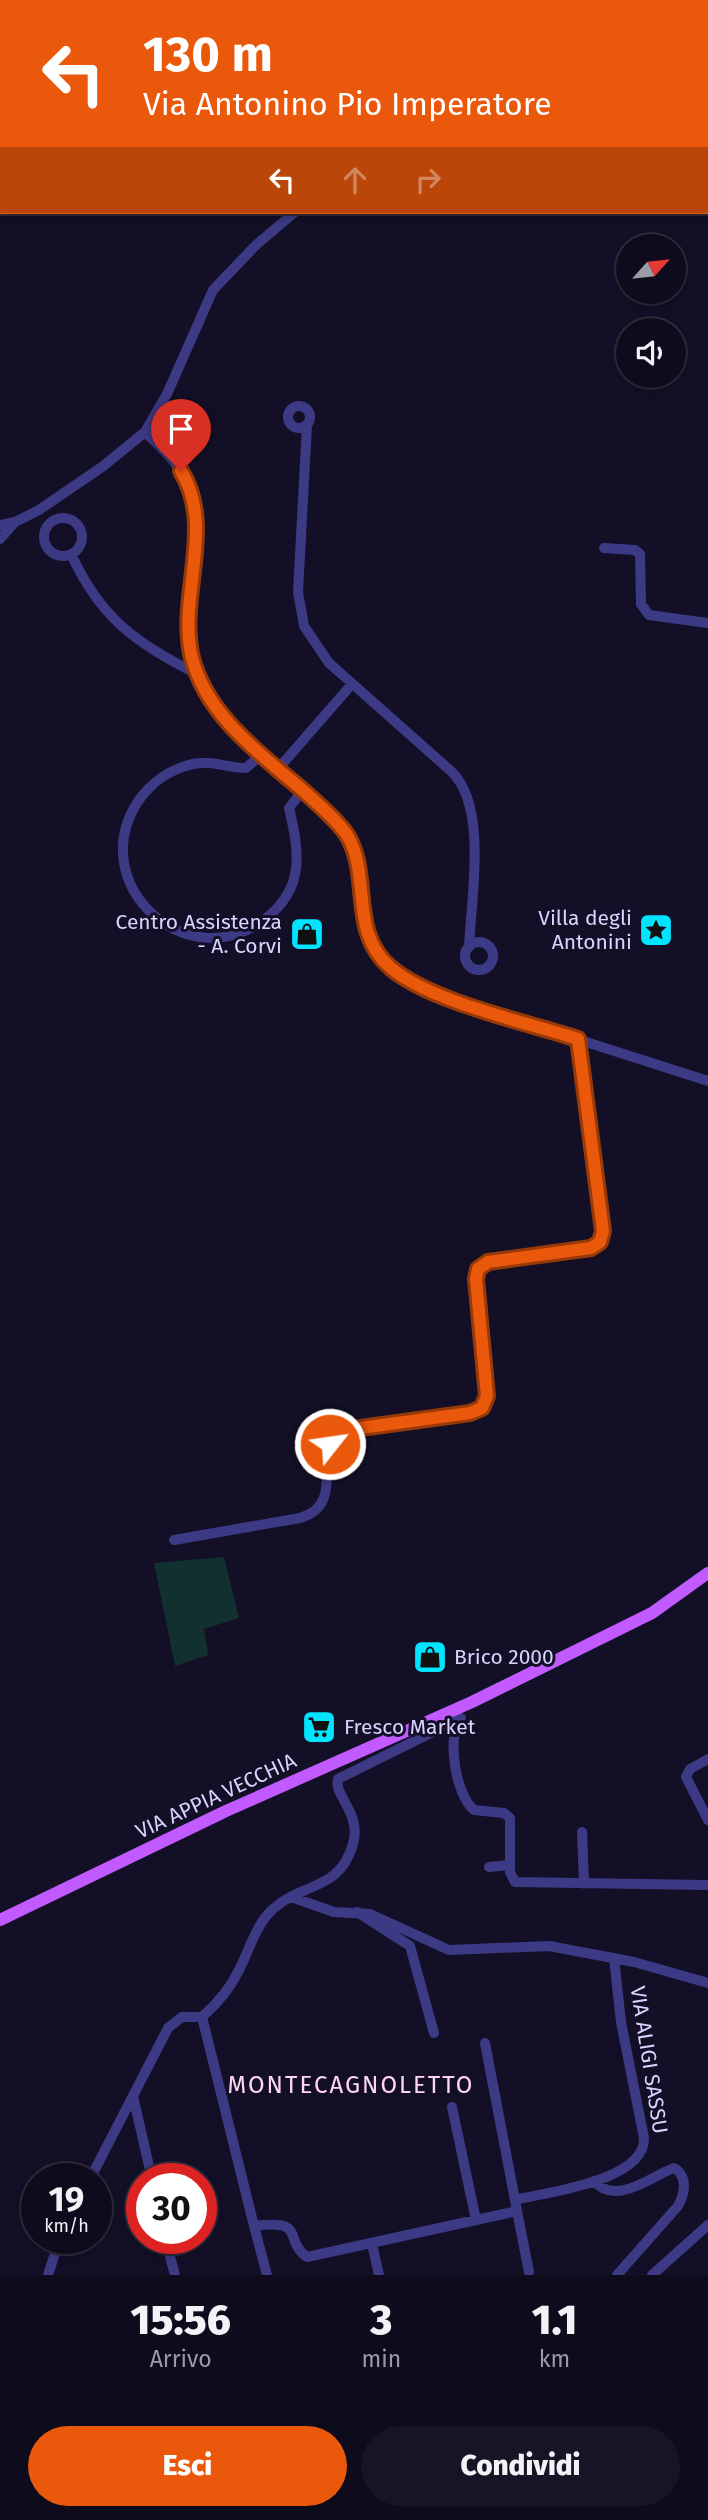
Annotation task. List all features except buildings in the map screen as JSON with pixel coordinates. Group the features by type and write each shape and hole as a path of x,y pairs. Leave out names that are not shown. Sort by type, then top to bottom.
{"main road":[{"name":"VIA APPIA VECCHIA","path":"0,1920 233,1808 472,1702 652,1614 708,1573"}],"street":[{"path":"0,525 15,522 39,510 102,467 145,432 167,394 213,290 256,245 293,214"},
{"path":"307,425 299,607 304,626 317,648 352,684 455,775 467,794 474,827 469,947"},
{"path":"145,432 181,471 195,503 188,621 197,674 222,717 303,790 339,825 350,840 367,932 377,953 391,969 433,993 708,1081"},
{"path":"0,539 15,522"},
{"path":"604,548 639,552 641,604 649,615 708,623"},
{"path":"71,554 91,594 107,613 149,649 197,674"},
{"path":"278,769 352,684"},
{"path":"262,754 246,768 207,762 185,766 160,778 139,799 126,828 124,863 134,891 152,915 182,933 209,938 239,934 268,917 284,899 295,875 298,841 289,808 303,790"},
{"path":"174,1539 300,1518 313,1513 323,1502 330,1441 338,1432 470,1413 484,1406 487,1396 476,1279 478,1269 488,1262 591,1248 600,1242 603,1236 578,1039"},
{"path":"472,1702 454,1730 452,1744 464,1797 474,1810 509,1815 511,1878 521,1884 706,1885"},
{"path":"98,2163 172,2023 182,2017 202,2017 222,1998 233,1982 265,1918 291,1897 333,1878 349,1857 355,1824 337,1787 340,1778 428,1737 461,1718"},
{"path":"708,1759 688,1770 686,1777 708,1820"},
{"path":"582,1832 584,1884"},
{"path":"489,1867 510,1865"},
{"path":"291,1897 334,1912 373,1914 414,1936 453,1951 533,1945 614,1958 708,1983"},
{"path":"357,1912 403,1940 412,1949 434,2033"},
{"name":"VIA ALIGI SASSU","path":"254,2227 278,2224 288,2228 302,2254 310,2258 476,2220 594,2181 633,2162 644,2145 620,2014 614,1958"},
{"path":"202,2017 267,2275"},
{"path":"485,2043 530,2272"},
{"path":"133,2096 148,2163"},
{"path":"452,2107 476,2220"},
{"name":"VIA ALIGI SASSU","path":"594,2181 604,2188 624,2188 648,2183 672,2168 678,2169 682,2176 684,2192 680,2203 617,2275"},
{"path":"646,2275 655,2272 708,2225"},
{"path":"372,2244 379,2275"},
{"path":"48,2275 55,2254"},
{"path":"169,2254 175,2275"}],"green space":[{"path":"224,1557 239,1618 204,1629 208,1655 175,1666 154,1563"}],"place":[{"name":"Villa degli Antonini","path":"656,930"},
{"name":"Centro Assistenza - A. Corvi","path":"307,934"},
{"name":"Brico 2000","path":"430,1657"},
{"name":"Fresco Market","path":"319,1727"}],"district":[{"name":"MONTECAGNOLETTO","path":"351,2085"}],"route":[{"path":"181,471 195,503 188,621 192,659 199,679 222,717 317,803 346,834 356,858 360,904 377,953 391,969 420,988 578,1039 603,1231 600,1242 591,1248 488,1262 478,1269 476,1279 487,1396 486,1404 482,1408 470,1413 346,1430 335,1434 330,1444"}]}
